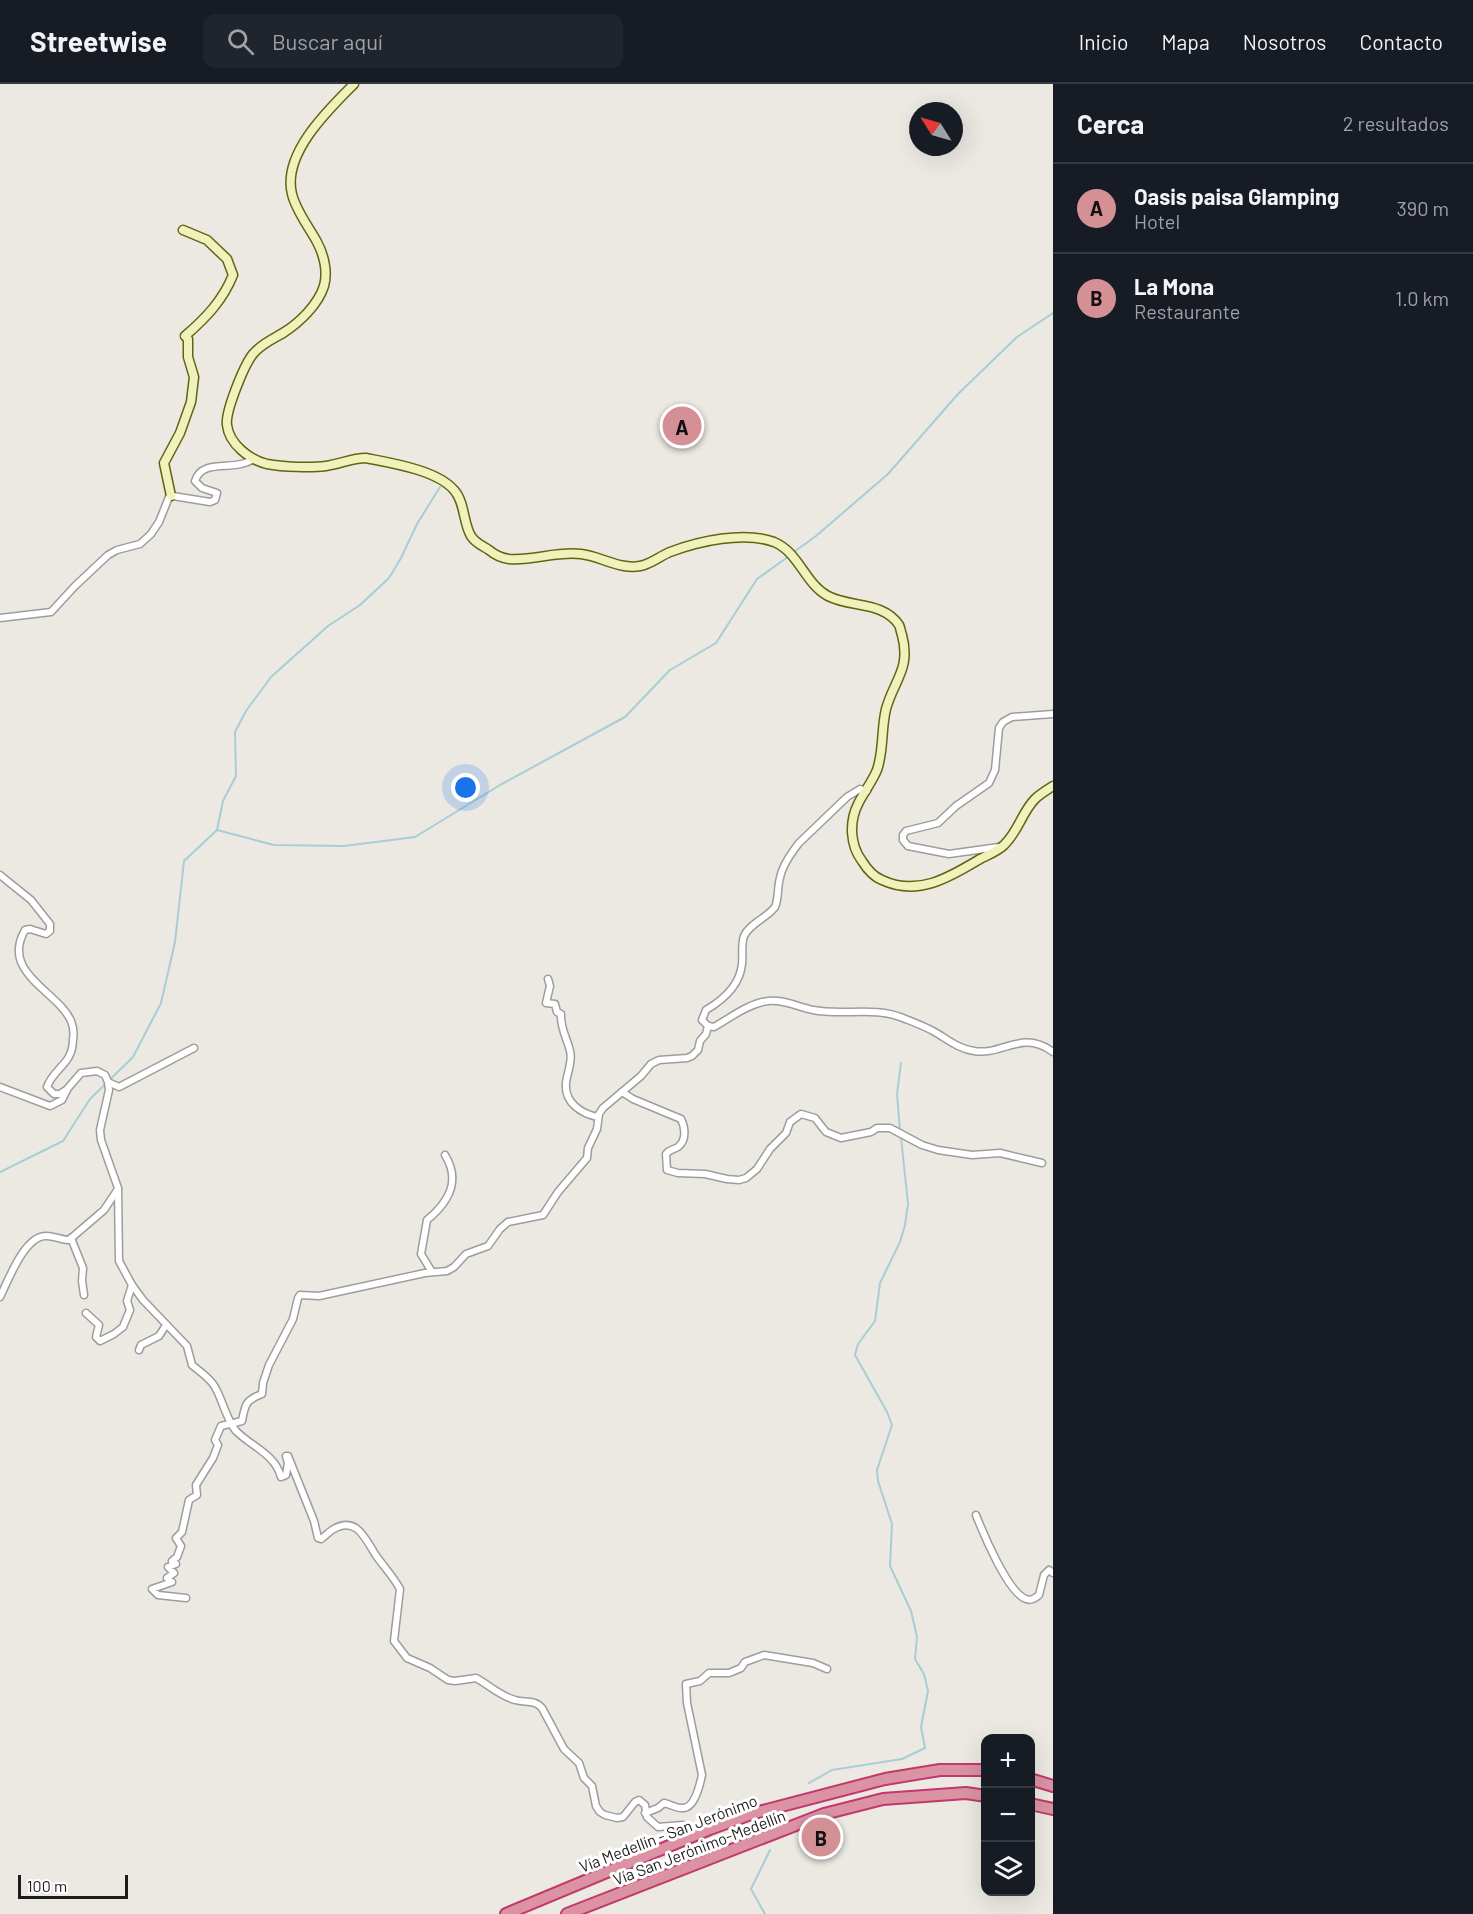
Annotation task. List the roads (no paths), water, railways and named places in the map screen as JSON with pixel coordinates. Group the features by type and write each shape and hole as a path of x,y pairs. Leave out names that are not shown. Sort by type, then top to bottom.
{"highway":[{"name":"Vía Medellín - San Jerónimo","path":"506,1914 751,1814 885,1779 940,1770 981,1770"},
{"path":"1035,1781 1053,1786"},
{"name":"Vía San Jerónimo-Medellín","path":"567,1914 824,1814 883,1799 966,1793 981,1795"},
{"path":"1035,1805 1053,1809"}],"main road":[{"path":"354,84 314,128 295,159 292,170 290,184 292,196 320,248 326,267 325,284 317,301 296,323 254,353 243,370 226,425 237,445 255,459 267,464 327,466 356,458 366,458 444,481 456,492 472,538 495,555 504,558 520,560 557,553 580,554 622,565 642,566 692,545 746,538 776,543 792,555 819,591 839,600 877,608 887,614 899,625 904,644 905,662 887,707 877,770 858,804 852,822 855,852 880,880 919,887 939,882 1004,846 1018,829 1033,800 1053,786"},
{"path":"171,496 164,463 180,433 191,402 194,377 188,357 188,339 185,336 206,318 227,290 233,275 226,259 207,240 183,230"}],"street":[{"path":"0,618 51,612 108,555 117,550 140,544 151,534 171,496 212,501 217,496 216,493 197,484 196,476 213,466 240,465 255,459"},
{"path":"1004,846 949,854 908,846 903,840 906,831 938,823 956,806 989,783 995,770 999,728 1003,722 1012,717 1053,714"},
{"path":"867,791 860,789 847,797 793,850 779,878 775,907 744,937 740,975 722,1000 706,1010 702,1020 708,1026 714,1027 750,1007 767,1001 779,1001 834,1013 881,1011 932,1030 962,1048 977,1052 1015,1043 1031,1042 1045,1046 1053,1052"},
{"path":"0,875 32,900 50,924 50,931 46,934 30,929 25,930 16,943 14,954 22,974 72,1022 74,1041 70,1055 47,1087 56,1094 66,1090"},
{"path":"549,980 546,1003 555,1004 561,1014 563,1031 570,1051 566,1088 570,1099 579,1110 589,1116 598,1117"},
{"path":"186,1598 158,1594 152,1588 172,1582 167,1578 174,1572 168,1567 176,1564 172,1560 177,1557 182,1546 176,1538 182,1532 189,1500 197,1495 196,1485 213,1458 218,1445 215,1440 221,1426 242,1421 247,1403 253,1397 262,1394 263,1381 269,1365 293,1319 300,1295 319,1296 432,1272 447,1271 466,1254 488,1246 508,1222 543,1215 562,1186 587,1158 588,1148 597,1130 598,1117 603,1108 651,1064 659,1060 692,1056 698,1050 708,1026"},
{"path":"108,1082 120,1087 194,1048"},
{"path":"0,1087 50,1106 62,1100 66,1090 81,1073 97,1071 105,1075 109,1090 100,1130 101,1140 118,1188 119,1261 132,1286 143,1300 187,1346 192,1365 212,1383 237,1432 275,1462 281,1477 286,1475 288,1463 286,1456 288,1456 320,1539 332,1530 348,1526 355,1527 368,1540 400,1589 394,1641 407,1658 430,1668 448,1680 476,1677 515,1700 538,1703 564,1749 579,1763 584,1778 592,1786 596,1806 604,1815 622,1817 639,1800 645,1805 645,1813 652,1823 658,1827 687,1827"},
{"path":"622,1092 681,1119 685,1132 683,1141 666,1154 668,1170 678,1173 705,1174 739,1180 746,1178 757,1169 770,1149 786,1133 790,1122 801,1114 815,1118 826,1132 841,1138 871,1132 877,1128 890,1128 938,1150 972,1155 1000,1153 1042,1163"},
{"path":"432,1272 421,1254 427,1220 439,1211 449,1195 453,1178 451,1165 445,1155"},
{"path":"0,1297 20,1256 31,1242 47,1235 60,1239 71,1238 104,1210 118,1188"},
{"path":"71,1238 83,1268 84,1295"},
{"path":"86,1313 99,1325 96,1337 100,1341 114,1334 123,1327 129,1310 127,1301 132,1286"},
{"path":"139,1350 141,1345 159,1336 166,1325"},
{"path":"976,1515 998,1564 1018,1593 1026,1599 1033,1600 1039,1595 1041,1581 1046,1571 1049,1570 1053,1574"},
{"path":"645,1813 664,1803 687,1807 694,1800 700,1785 702,1775 687,1703 686,1684 700,1681 709,1673 729,1673 741,1668 745,1662 764,1655 813,1663 827,1669"}],"waterway":[{"path":"794,552 888,474 958,394 1017,337 1053,313"},
{"path":"0,1172 63,1141 90,1099 133,1057 161,1003 175,942 184,861 217,830 223,801 236,776 235,732 246,711 271,677 328,626 360,605 389,578 417,524 440,487"},
{"path":"217,830 274,845 344,846 415,837 500,785 625,717 670,670 716,643 757,579 789,556"},
{"path":"900,1131 897,1094 901,1063"},
{"path":"809,1783 832,1770 902,1759 925,1748 921,1727 928,1691 924,1674 915,1659 917,1637 911,1611 890,1566 892,1524 878,1481 877,1470 892,1425 855,1355 858,1344 875,1321 880,1283 900,1242 905,1225 908,1204 901,1137"},
{"path":"765,1914 751,1889 770,1850"}],"place":[{"name":"Oasis paisa Glamping","path":"682,426"},
{"name":"La Mona","path":"821,1837"}]}
